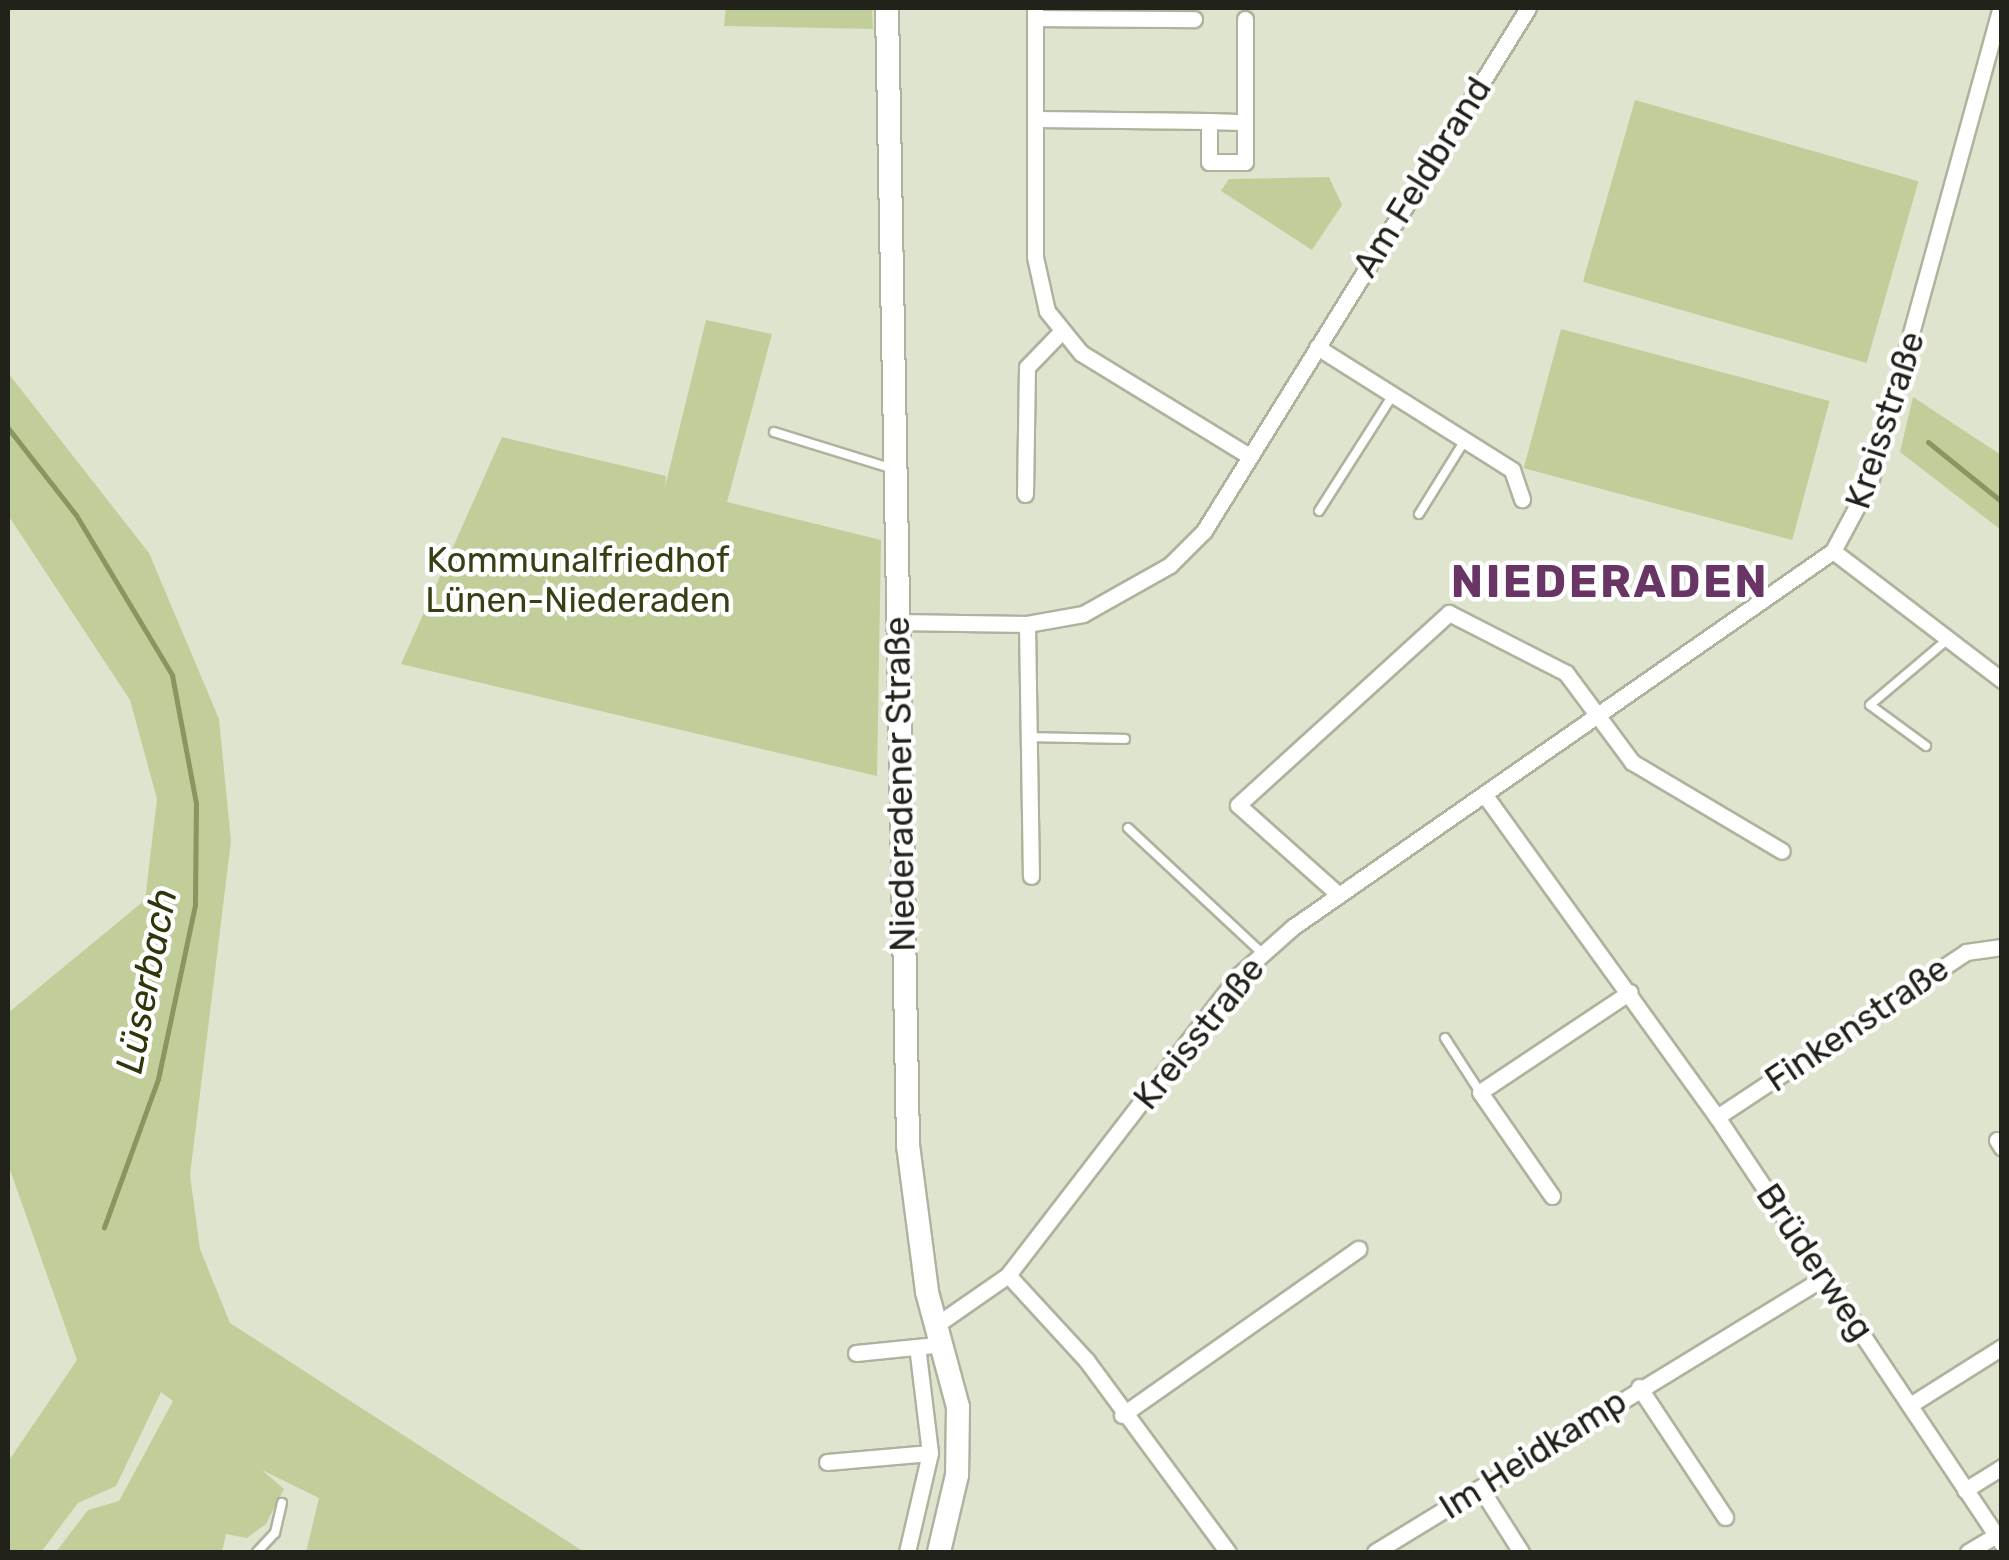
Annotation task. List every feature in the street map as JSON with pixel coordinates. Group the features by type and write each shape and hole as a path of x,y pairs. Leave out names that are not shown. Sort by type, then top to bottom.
{"street":[{"name":"Niederadener Straße","path":"887,8 908,1145 958,1407 957,1475 939,1552"},
{"name":"Am Feldbrand","path":"897,622 1027,624 1083,614 1170,565 1204,531 1528,8"},
{"name":"Kreisstraße","path":"918,1354 1008,1275 1262,954 1339,895 1833,552 1870,482 2001,8"},
{"path":"1194,19 1036,13 1036,271 1060,333 1249,456"},
{"path":"1208,122 1209,162 1245,162 1246,20"},
{"path":"1036,119 1245,122"},
{"path":"1025,494 1027,367 1060,333"},
{"path":"1317,348 1512,470 1522,500"},
{"path":"1833,552 2002,680"},
{"path":"1339,895 1238,805 1449,612 1566,673 1632,762 1782,851"},
{"path":"1027,624 1031,876"},
{"name":"Brüderweg","path":"1484,794 1718,1117 1997,1540"},
{"name":"Finkenstraße","path":"1718,1117 1966,952 2002,947"},
{"path":"1552,1196 1480,1092 1630,992"},
{"path":"1122,1415 1358,1249"},
{"path":"1008,1275 1228,1552"},
{"name":"Im Heidkamp","path":"1375,1552 1825,1276"},
{"path":"1910,1405 2002,1347"},
{"path":"856,1353 918,1354 930,1453 908,1552"},
{"name":"Im Heidkamp","path":"1639,1387 1725,1518"},
{"path":"827,1462 930,1453"},
{"path":"1965,1490 2002,1467"},
{"path":"1481,1489 1522,1552"},
{"path":"1968,1552 1997,1540"}],"lane":[{"path":"1319,510 1394,396"},
{"path":"774,432 895,469"},
{"path":"1419,514 1465,440"},
{"path":"1926,746 1870,705 1948,639"},
{"path":"1028,737 1125,739"},
{"path":"1128,828 1262,954"},
{"path":"1445,1038 1480,1092"},
{"path":"257,1552 282,1503"}],"green space":[{"path":"726,8 872,8 873,29 724,26"},
{"path":"1635,100 1919,181 1866,363 1583,282"},
{"path":"1329,177 1342,205 1312,250 1221,191 1229,179"},
{"name":"Kommunalfriedhof Lünen-Niederaden","path":"706,320 772,334 727,502 881,540 877,776 401,664 502,437 666,476 665,487"},
{"path":"1561,329 1830,401 1792,540 1524,468"},
{"path":"8,373 149,553 219,719 231,841 190,1175 200,1249 230,1323 584,1552 306,1552 319,1498 262,1470 284,1489 266,1524 247,1538 226,1534 222,1552 56,1552 88,1510 119,1501 173,1401 161,1392 116,1486 78,1503 41,1552 8,1552 8,1462 77,1360 8,1164 8,1013 145,900 157,799 130,700 8,515"},
{"path":"1913,397 2001,455 2001,530 1900,452"}],"waterway":[{"name":"Lüserbach","path":"8,428 76,515 172,675 196,803 195,905 158,1079 104,1227"},
{"path":"1928,442 2002,502"}],"district":[{"name":"NIEDERADEN","path":"1610,582"}]}
